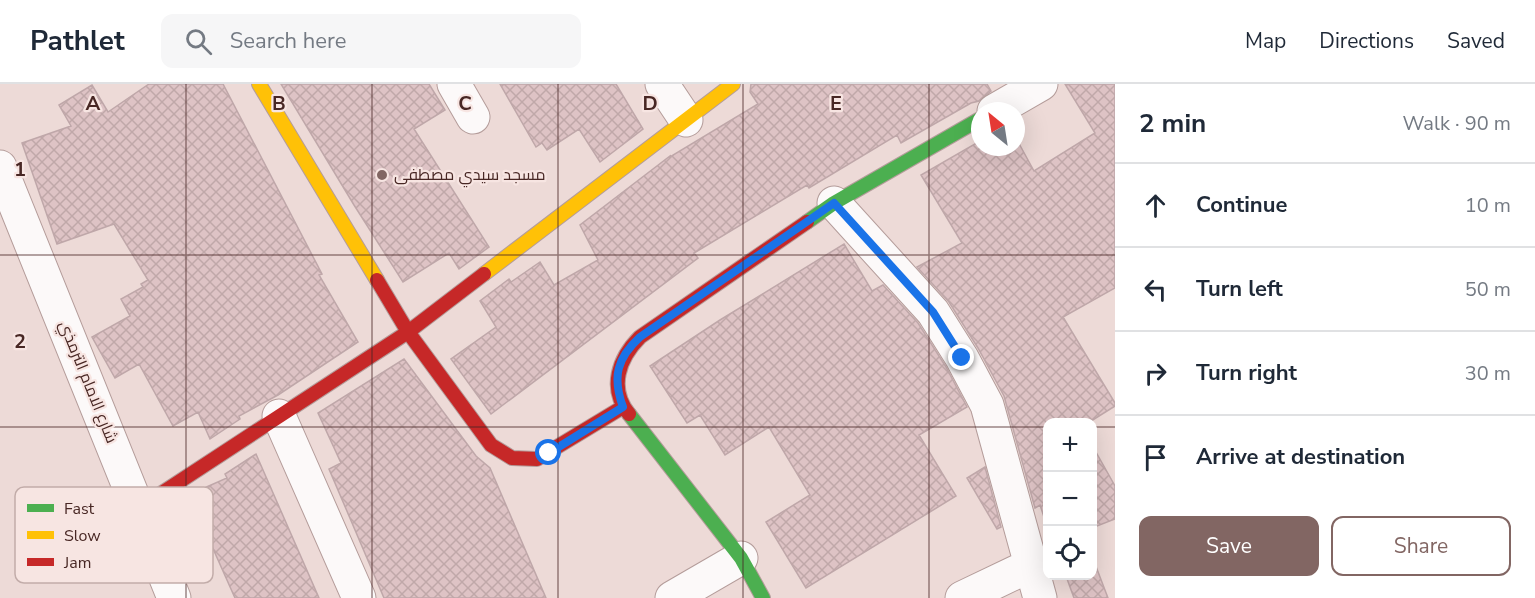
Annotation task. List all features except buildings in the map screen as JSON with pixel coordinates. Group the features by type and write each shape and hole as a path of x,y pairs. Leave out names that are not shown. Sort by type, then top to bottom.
{"street":[{"path":"259,84 408,332 491,445 500,453 512,459 525,461 537,459 623,407"},
{"path":"454,84 473,117"},
{"path":"662,84 686,120"},
{"path":"170,487 408,332 733,84"},
{"path":"1010,102 1041,84"},
{"path":"763,598 741,558 623,407 617,392 617,376 621,361 640,337 834,203 971,124"},
{"name":"شارع الامام الترمذي","path":"0,167 130,487"},
{"path":"834,203 933,312 962,358 987,405 1040,598"},
{"path":"279,416 358,598"},
{"path":"672,598 741,558"},
{"path":"962,598 1031,565"},
{"name":"شارع الامام الترمذي","path":"168,583 174,598"}],"traffic: fast":[{"path":"807,222 834,203 971,124"},
{"path":"629,414 741,558 763,598"}],"traffic: slow":[{"path":"259,84 377,280"},
{"path":"484,274 733,84"}],"traffic: jam":[{"path":"629,414 619,394 619,374 626,354 640,337 807,222"},
{"path":"171,487 408,332 484,274"},
{"path":"377,280 408,332 491,445 512,458 537,459 623,407"}],"place":[{"name":"مسجد سيدي مصطفى","path":"382,175"}],"route":[{"path":"549,453 623,407 617,392 617,376 621,361 640,337 834,203 933,312 962,358"}]}
